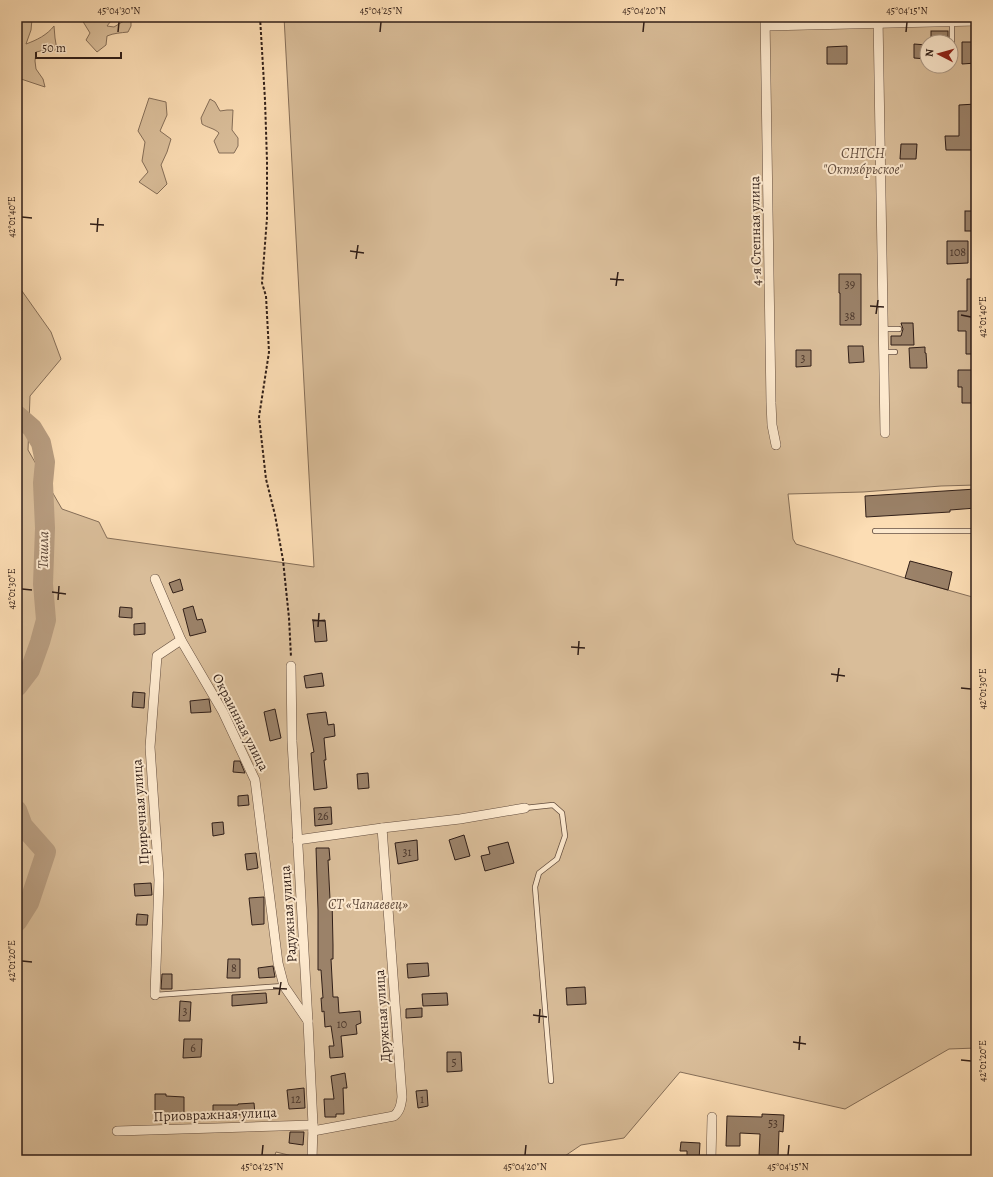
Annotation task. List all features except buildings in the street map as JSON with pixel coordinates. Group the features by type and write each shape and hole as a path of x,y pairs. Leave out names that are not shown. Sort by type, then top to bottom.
{"street":[{"path":"879,20 885,433"},
{"path":"765,22 879,20 952,22 976,21"},
{"name":"4-я Степная улица","path":"765,22 771,403 772,425 776,445"},
{"name":"Окраинная улица","path":"155,579 181,640 223,712 255,780 278,963 284,986 308,1022"},
{"name":"Приречная улица","path":"155,995 159,880 150,747 157,656 181,640"},
{"name":"Радужная улица","path":"291,666 292,741 313,1128 312,1160"},
{"path":"297,840 460,819 525,808"},
{"name":"Дружная улица","path":"313,1128 394,1116 398,1113 401,1106 402,1097 382,828"},
{"path":"711,1160 712,1117"},
{"name":"Приовражная улица","path":"117,1131 313,1128"}],"lane":[{"path":"952,22 952,34"},
{"path":"884,329 899,329"},
{"path":"884,352 895,352"},
{"path":"875,531 976,531"},
{"path":"525,808 553,805 562,813 565,836 557,859 539,873 536,887 551,1081"},
{"path":"155,995 284,986"}],"path":[{"path":"260,17 267,161 267,218 262,283 266,296 269,352 259,417 266,479 275,515 284,567 289,618 291,666"}],"green space":[{"path":"17,17 32,19 31,30 26,44 42,37 54,26 57,50 36,52 36,69 43,79 45,87 21,79 17,75"},
{"path":"85,17 114,17 107,26 114,27 128,17 131,17 131,26 128,32 107,36 106,45 97,52 86,40 90,33 82,20"},
{"path":"284,17 976,17 976,485 863,492 788,494 793,539 796,544 905,578 976,598 976,1048 949,1049 845,1109 680,1072 624,1138 581,1145 559,1160 309,1160 276,1152 273,1160 17,1160 17,284 51,332 61,359 30,396 28,450 62,509 99,522 107,538 314,567"},
{"path":"149,98 166,102 167,115 160,131 171,139 161,165 167,184 157,194 139,182 148,172 142,161 145,142 138,131"},
{"path":"210,99 215,102 220,111 233,110 232,130 238,138 238,146 234,153 219,153 214,141 219,133 202,124 201,118"}],"waterway":[{"name":"Ташла","path":"17,415 32,428 41,443 45,462 43,483 45,528 43,584 46,620 30,670 17,687"},
{"name":"Ташла","path":"17,810 23,826 46,852 29,903 17,922"}],"park label":[{"name":"СНТСН \"Октябрьское\"","path":"863,162"},
{"name":"СТ «Чапаевец»","path":"368,904"}]}
